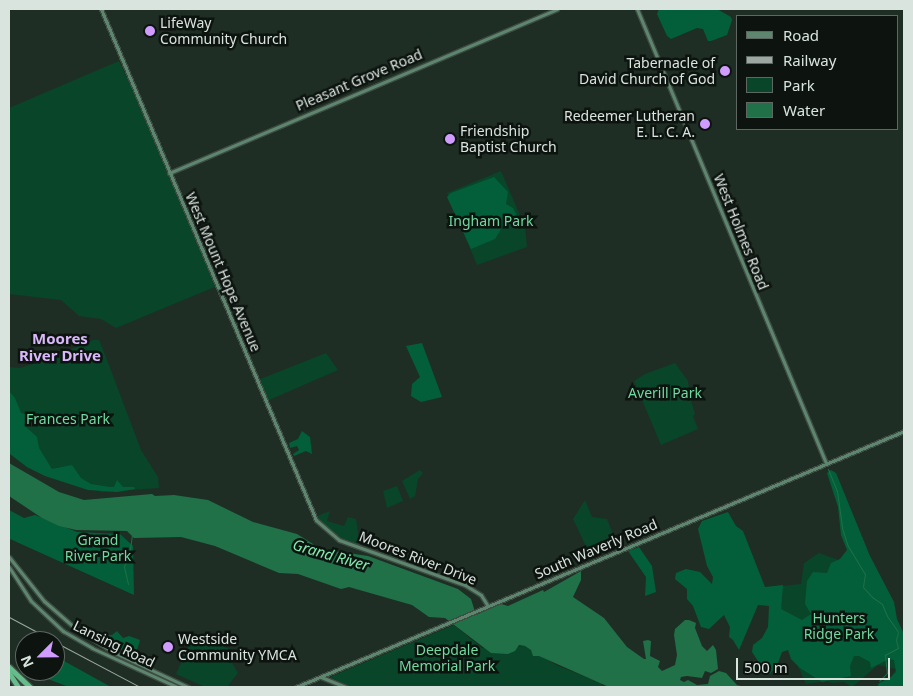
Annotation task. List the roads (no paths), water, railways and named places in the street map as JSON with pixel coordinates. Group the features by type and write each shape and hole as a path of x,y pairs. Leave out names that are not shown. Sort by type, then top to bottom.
{"highway":[{"path":"9,667 30,687"},
{"path":"9,672 18,687"}],"street":[{"name":"West Mount Hope Avenue","path":"101,9 311,510 320,525 334,537"},
{"name":"Pleasant Grove Road","path":"169,173 558,9"},
{"name":"West Holmes Road","path":"637,9 826,463"},
{"name":"South Waverly Road","path":"296,687 904,431"},
{"name":"Moores River Drive","path":"334,537 465,585 481,595 488,606"},
{"name":"Lansing Road","path":"9,557 44,601 75,628 113,652 188,687"},
{"name":"Lansing Road","path":"9,567 38,609 63,631 92,648 177,687"},
{"path":"320,677 346,687"}],"water":[{"name":"Grand River","path":"9,463 59,492 84,500 152,494 155,496 174,495 208,500 253,522 297,534 321,549 368,556 458,589 471,599 476,615 501,604 508,606 543,590 544,592 581,571 581,580 573,597 604,618 627,647 646,659 643,641 651,641 650,656 660,661 658,667 662,671 675,665 677,655 675,629 685,620 689,620 696,623 695,628 702,646 707,651 713,645 716,650 718,669 711,673 705,671 702,678 687,676 681,677 680,680 684,682 688,680 697,685 708,684 710,676 719,671 726,673 737,685 745,687 609,687 539,656 533,656 531,650 525,646 519,645 515,651 508,654 491,653 445,618 429,617 412,605 349,587 341,589 298,574 279,573 215,546 181,537 134,538 127,531 76,530 59,526 42,518 9,496"}],"waterway":[{"path":"828,469 837,491 842,528 848,546 865,574 863,587 882,604 887,616 898,632 896,640 898,648 885,655 887,673 879,681"},
{"path":"128,584 124,566 129,556 132,534"}],"railway":[{"path":"9,617 35,631"},
{"path":"65,647 140,687"}],"place":[{"name":"LifeWay Community Church","path":"150,31"},
{"name":"Tabernacle of David Church of God","path":"725,71"},
{"name":"Redeemer Lutheran E. L. C. A.","path":"705,124"},
{"name":"Friendship Baptist Church","path":"450,139"},
{"name":"Westside Community YMCA","path":"168,647"}],"district":[{"name":"Moores River Drive","path":"60,346"}],"park label":[{"name":"Ingham Park","path":"491,221"},
{"name":"Averill Park","path":"665,393"},
{"name":"Frances Park","path":"68,419"},
{"name":"Grand River Park","path":"98,548"},
{"name":"Hunters Ridge Park","path":"839,626"},
{"name":"Deepdale Memorial Park","path":"447,658"}]}
